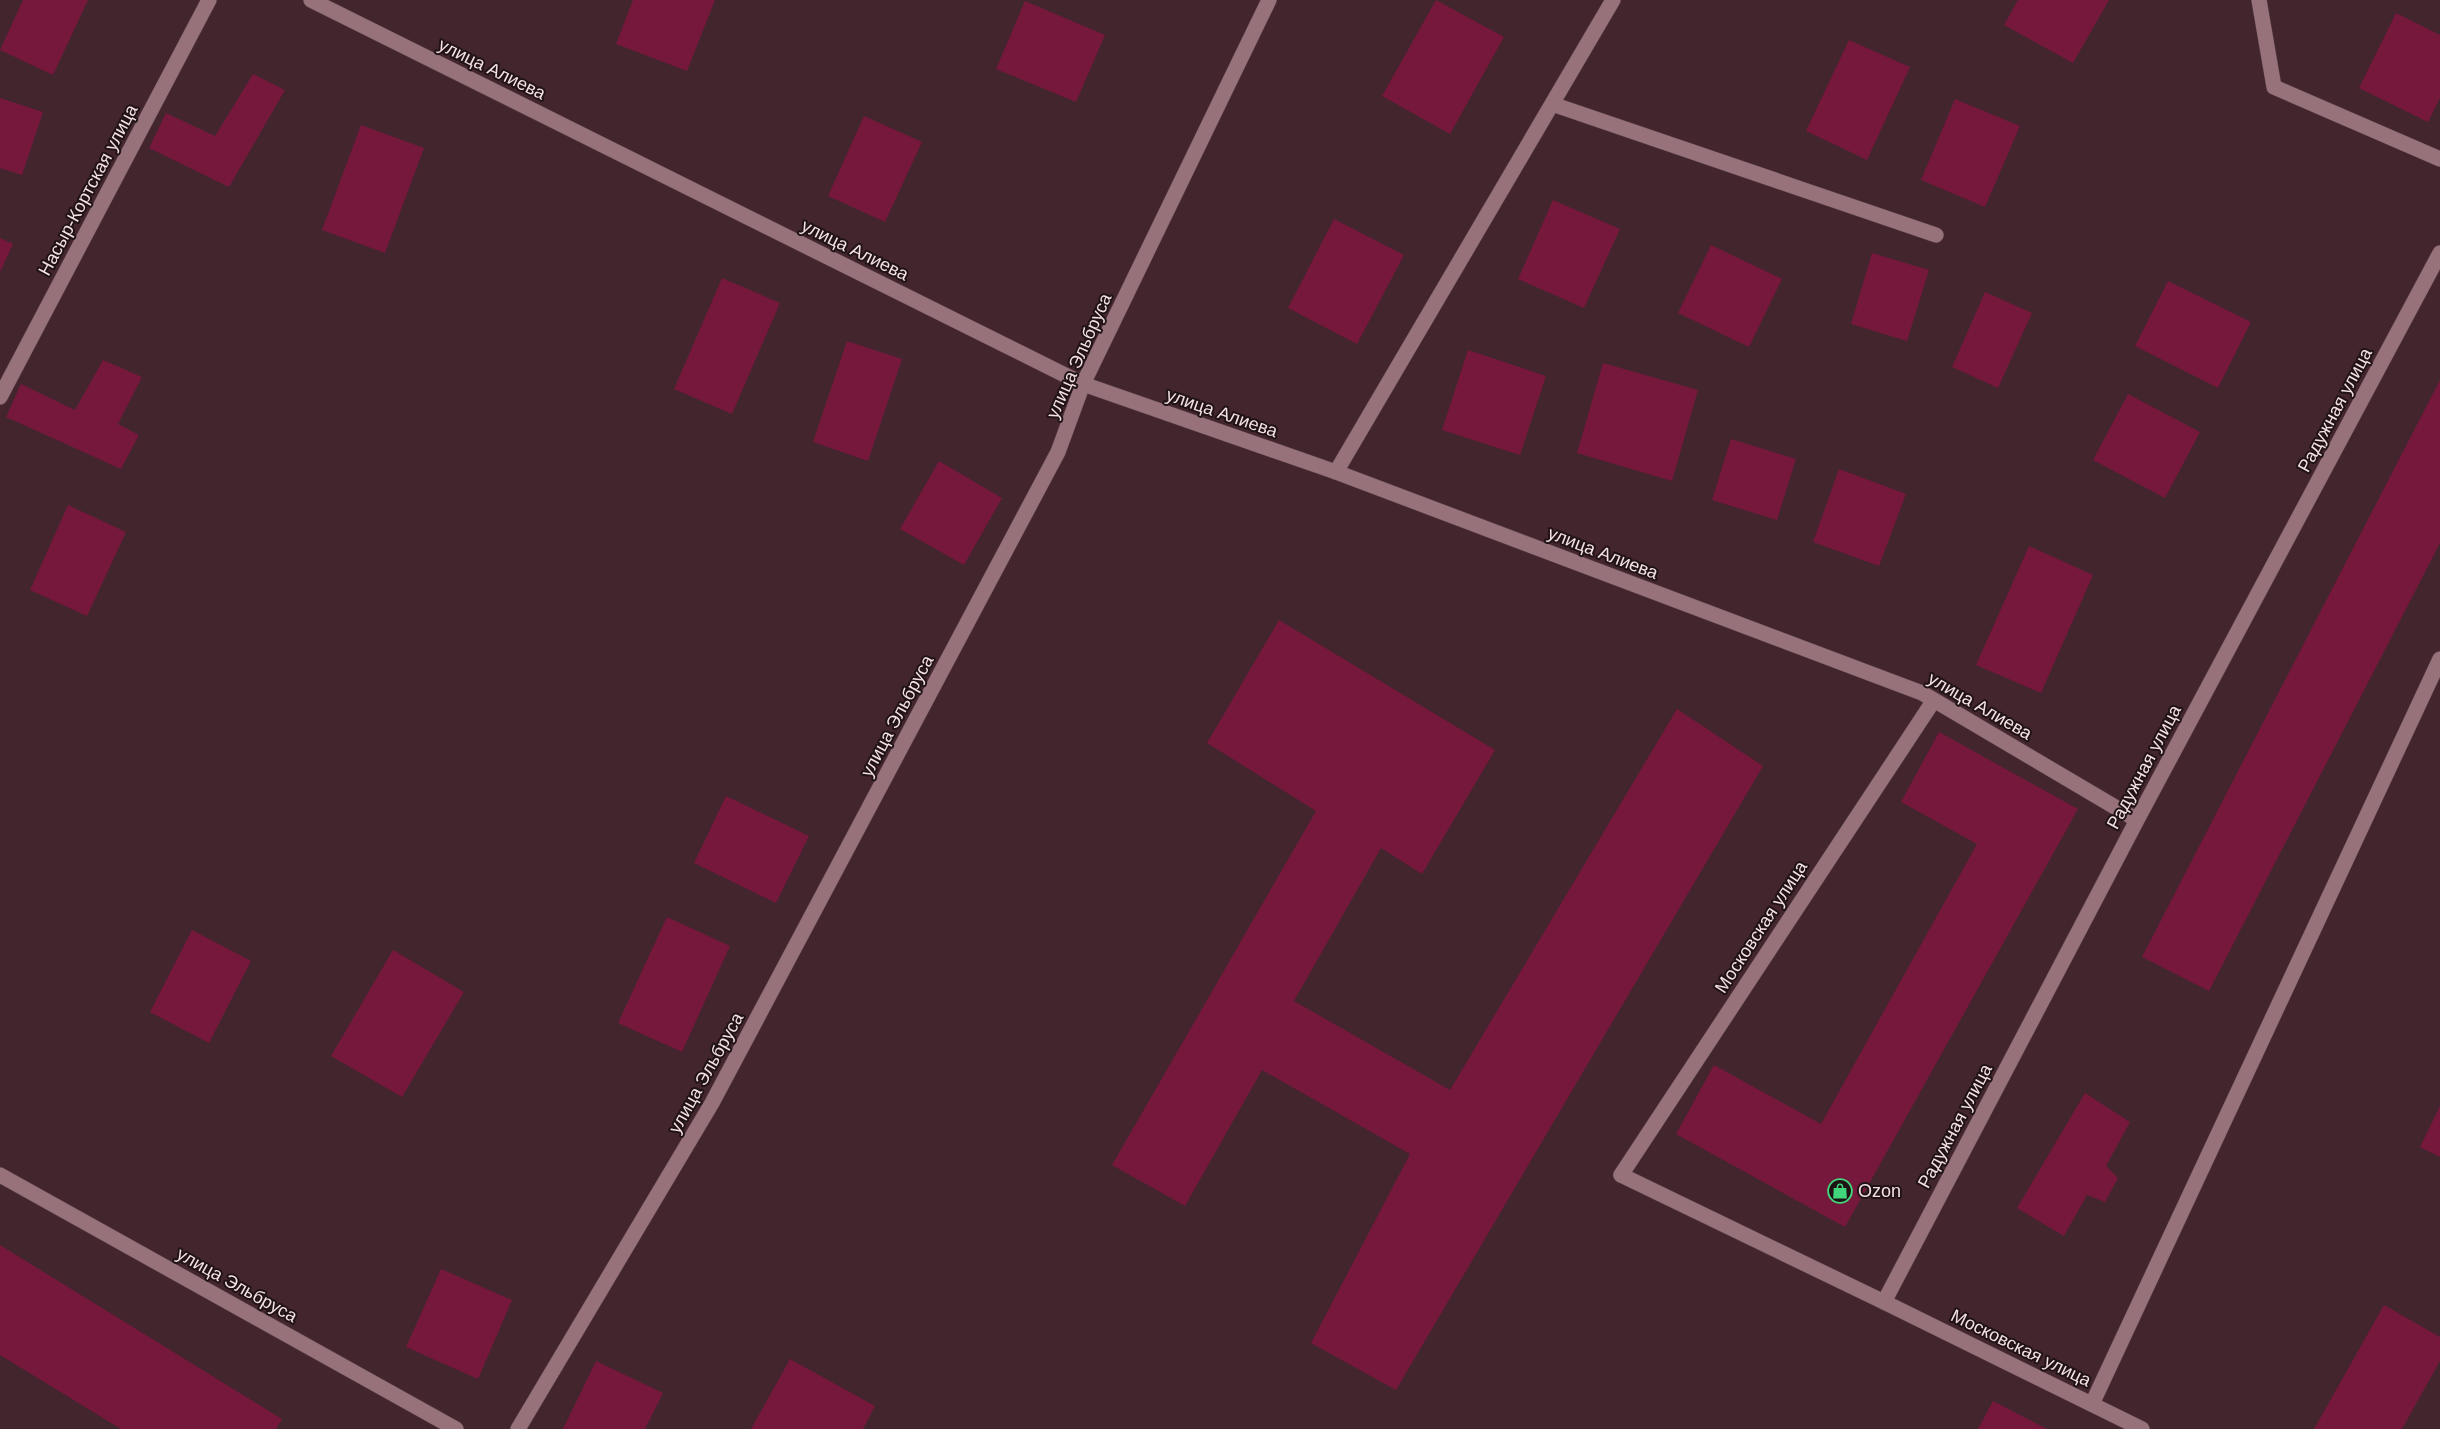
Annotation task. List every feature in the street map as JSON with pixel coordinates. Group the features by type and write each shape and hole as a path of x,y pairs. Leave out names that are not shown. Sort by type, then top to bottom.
{"street":[{"name":"Насыр-Кортская улица","path":"0,397 209,0"},
{"name":"улица Алиева","path":"311,0 1082,384 1336,472 1922,693 2137,820"},
{"name":"улица Эльбруса","path":"518,1429 712,1103 1058,452 1082,384 1269,0"},
{"path":"1336,472 1613,0"},
{"path":"2259,0 2274,87 2440,159"},
{"path":"1552,104 1936,235"},
{"name":"Радужная улица","path":"1884,1302 2137,820 2440,253"},
{"path":"2092,1404 2440,659"},
{"name":"Московская улица","path":"1934,700 1621,1175 2092,1404 2122,1425 2142,1429"},
{"name":"улица Эльбруса","path":"0,1174 456,1429"}],"building":[{"path":"23,0 88,0 53,75 0,50"},
{"path":"633,0 715,0 687,71 616,44"},
{"path":"1436,0 1504,37 1450,134 1382,96"},
{"path":"2018,0 2109,0 2073,63 2004,25"},
{"path":"1025,1 1105,35 1076,102 996,69"},
{"path":"2396,13 2440,35 2440,98 2428,122 2359,88"},
{"path":"1849,40 1910,67 1867,160 1806,131"},
{"path":"253,74 285,90 229,187 149,148 166,113 215,136"},
{"path":"0,98 43,112 22,175 0,168"},
{"path":"1955,99 2020,126 1985,207 1921,180"},
{"path":"864,116 922,142 885,222 828,196"},
{"path":"361,125 424,148 385,253 322,230"},
{"path":"1553,200 1620,229 1584,308 1518,279"},
{"path":"1334,219 1404,255 1357,344 1288,308"},
{"path":"0,238 13,244 0,272"},
{"path":"1711,245 1782,279 1749,347 1678,313"},
{"path":"1872,253 1929,270 1907,341 1851,324"},
{"path":"722,278 780,303 732,414 674,389"},
{"path":"2168,281 2251,322 2218,388 2135,346"},
{"path":"1985,292 2032,313 1998,388 1952,367"},
{"path":"847,341 902,359 868,461 813,442"},
{"path":"1468,350 1546,376 1520,455 1442,430"},
{"path":"103,360 142,377 118,424 139,435 121,469 6,417 21,384 75,410"},
{"path":"1603,363 1698,390 1672,481 1577,453"},
{"path":"2440,380 2440,543 2209,991 2142,957"},
{"path":"2128,394 2200,432 2165,498 2093,460"},
{"path":"1731,439 1796,459 1777,520 1712,500"},
{"path":"939,461 1002,498 964,565 900,529"},
{"path":"1839,469 1906,494 1879,566 1813,542"},
{"path":"68,505 126,532 87,616 30,590"},
{"path":"2029,546 2093,575 2041,693 1976,665"},
{"path":"1279,620 1495,750 1422,874 1381,848 1294,1001 1450,1090 1677,709 1763,766 1396,1390 1311,1343 1410,1154 1262,1070 1185,1206 1112,1165 1316,811 1207,743"},
{"path":"1939,732 2078,809 1845,1227 1676,1134 1714,1065 1821,1124 1977,844 1901,802"},
{"path":"726,796 809,836 776,903 694,863"},
{"path":"667,917 730,946 682,1052 618,1023"},
{"path":"192,930 251,961 209,1043 150,1012"},
{"path":"393,950 464,992 402,1097 331,1056"},
{"path":"2085,1093 2130,1122 2106,1166 2118,1178 2105,1202 2087,1195 2064,1236 2017,1208"},
{"path":"2440,1106 2440,1157 2420,1147"},
{"path":"0,1245 282,1419 276,1429 121,1429 0,1355"},
{"path":"441,1269 512,1300 478,1379 406,1347"},
{"path":"2384,1305 2440,1337 2440,1361 2402,1429 2314,1429"},
{"path":"790,1359 875,1406 863,1429 751,1429"},
{"path":"596,1361 663,1393 645,1429 563,1429"},
{"path":"1993,1401 2047,1429 1978,1429"}],"place":[{"name":"Ozon","path":"1840,1191"}]}
